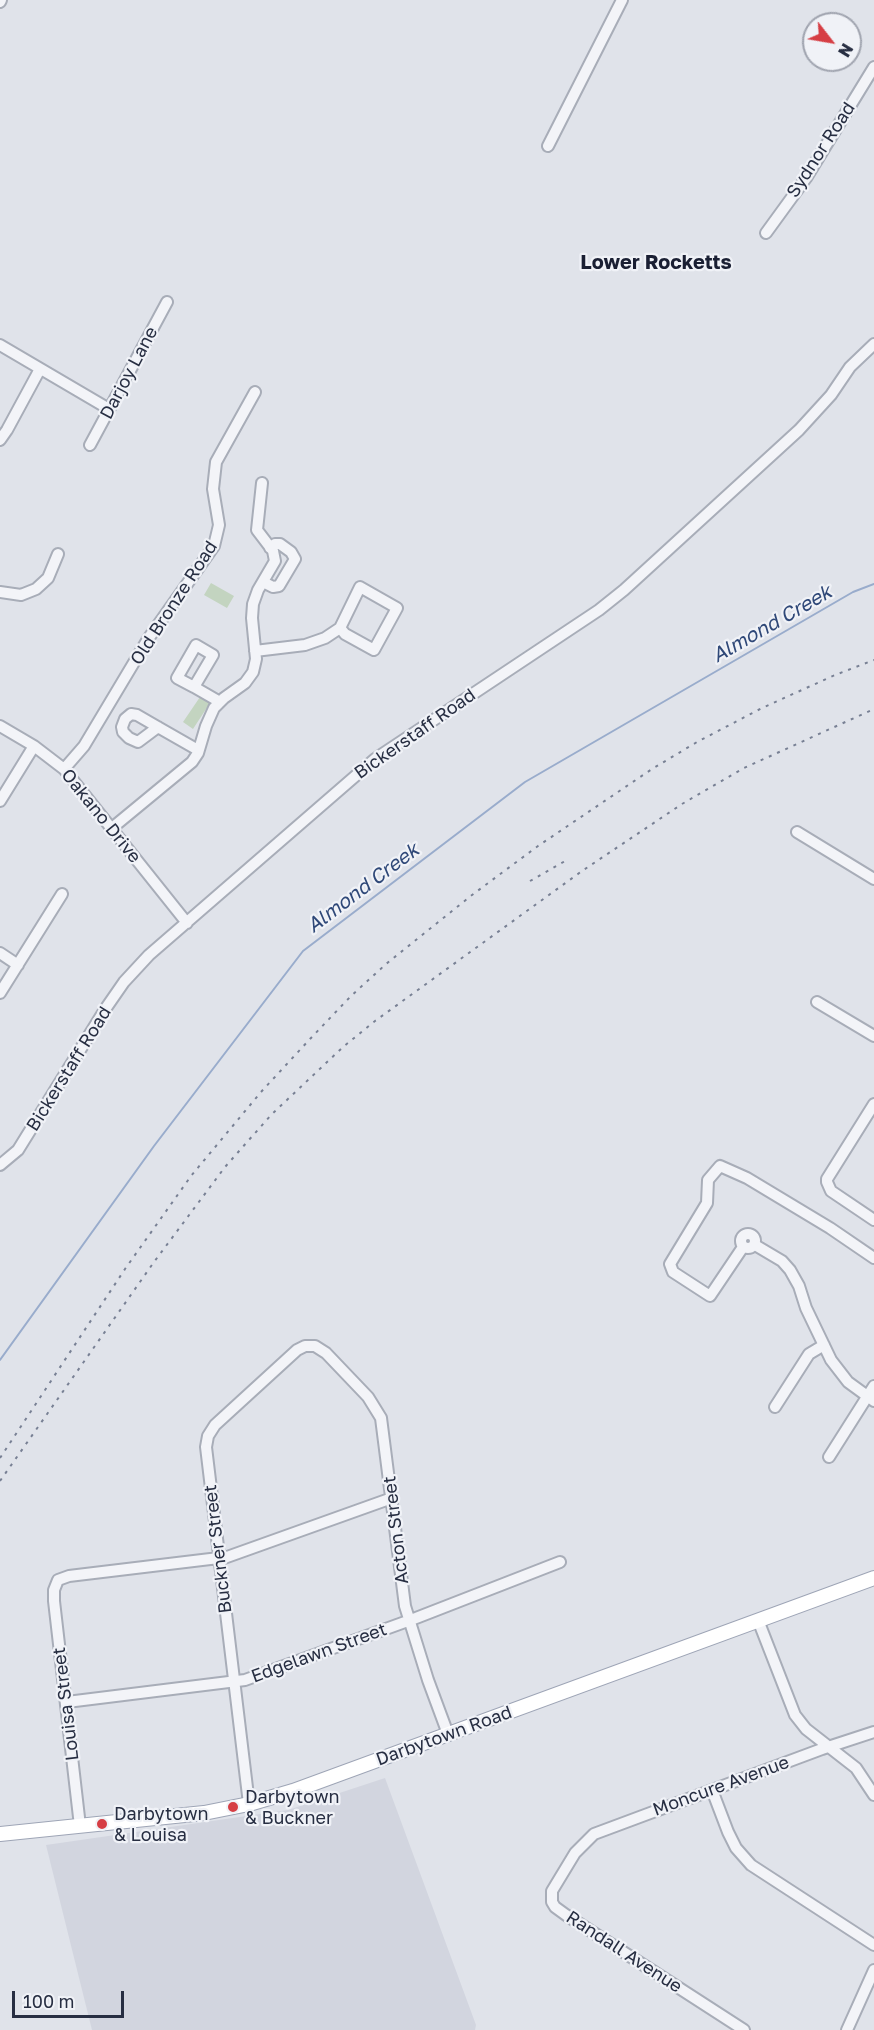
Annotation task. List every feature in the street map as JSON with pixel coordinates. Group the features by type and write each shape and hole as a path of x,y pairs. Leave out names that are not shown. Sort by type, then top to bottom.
{"main road":[{"name":"Darbytown Road","path":"0,1834 204,1813 249,1804 292,1791 874,1578"}],"street":[{"path":"548,146 622,0"},
{"name":"Sydnor Road","path":"765,233 806,178 874,67"},
{"name":"Darjoy Lane","path":"90,445 167,302"},
{"name":"Bickerstaff Road","path":"0,1165 18,1150 75,1056 124,982 149,955 375,759 599,610 624,590 805,424 831,395 860,355 874,344"},
{"path":"0,345 109,409"},
{"path":"0,440 40,369"},
{"name":"Old Bronze Road","path":"64,768 84,746 148,639 214,546 219,525 213,489 216,462 255,392"},
{"path":"112,828 187,768 198,750 210,716 220,702 249,678 254,668 252,612 256,595 275,561 270,548 257,530 262,483"},
{"path":"263,582 273,587 279,586 295,559 291,552 280,544 275,544 270,548"},
{"path":"0,592 21,595 36,589 48,578 58,554"},
{"path":"255,651 305,645 325,638 340,628 360,587 397,608 374,650 345,634 340,628"},
{"path":"194,687 220,702"},
{"name":"Oakano Drive","path":"0,726 34,746 64,768 188,922"},
{"path":"158,727 198,750"},
{"path":"0,801 34,746"},
{"path":"797,832 874,879"},
{"path":"0,993 62,894"},
{"path":"0,953 18,964"},
{"path":"818,1002 874,1036"},
{"path":"874,1104 827,1179 831,1191 874,1220"},
{"path":"871,1398 848,1382 838,1370 806,1308 799,1286 786,1265 754,1245 753,1237 746,1234 740,1240 742,1247 710,1296 673,1272 670,1264 707,1203 708,1180 720,1166 747,1178 830,1228 874,1258"},
{"path":"775,1407 809,1354 824,1345"},
{"name":"Buckner Street","path":"249,1804 206,1448 208,1436 215,1425 297,1350 305,1346 315,1346"},
{"name":"Acton Street","path":"315,1346 326,1353 368,1397 378,1411 384,1433 405,1606 448,1734"},
{"path":"829,1457 871,1398 874,1386"},
{"path":"220,1558 392,1498"},
{"name":"Louisa Street","path":"80,1826 54,1601 57,1582 69,1576 220,1558"},
{"name":"Edgelawn Street","path":"67,1702 233,1682 265,1673 560,1562"},
{"path":"758,1620 795,1714 806,1729 856,1768 874,1795"},
{"name":"Moncure Avenue","path":"575,1853 594,1834 874,1732"},
{"path":"712,1790 732,1840 751,1865 874,1945"},
{"name":"Randall Avenue","path":"575,1853 552,1891 551,1898 555,1907 744,2030"},
{"path":"847,2030 874,1970"}],"shaded area":[{"path":"385,1778 476,2025 475,2030 92,2030 46,1845 288,1810"}],"green space":[{"path":"211,583 234,596 227,608 204,595"},
{"path":"200,697 210,703 193,729 183,722"}],"waterway":[{"name":"Almond Creek","path":"0,1360 154,1146 303,951 525,782 853,592 874,584"}],"railway":[{"path":"0,1458 125,1269 191,1176 261,1092 351,996 386,964 538,846 652,769 762,708 874,660"},
{"path":"0,1481 154,1262 225,1167 271,1115 343,1047 375,1021 582,871 682,804 744,768 874,709"},
{"path":"530,881 567,860"}],"place":[{"name":"Darbytown & Buckner","path":"233,1807"},
{"name":"Darbytown & Louisa","path":"102,1824"}],"district":[{"name":"Lower Rocketts","path":"656,263"}]}
